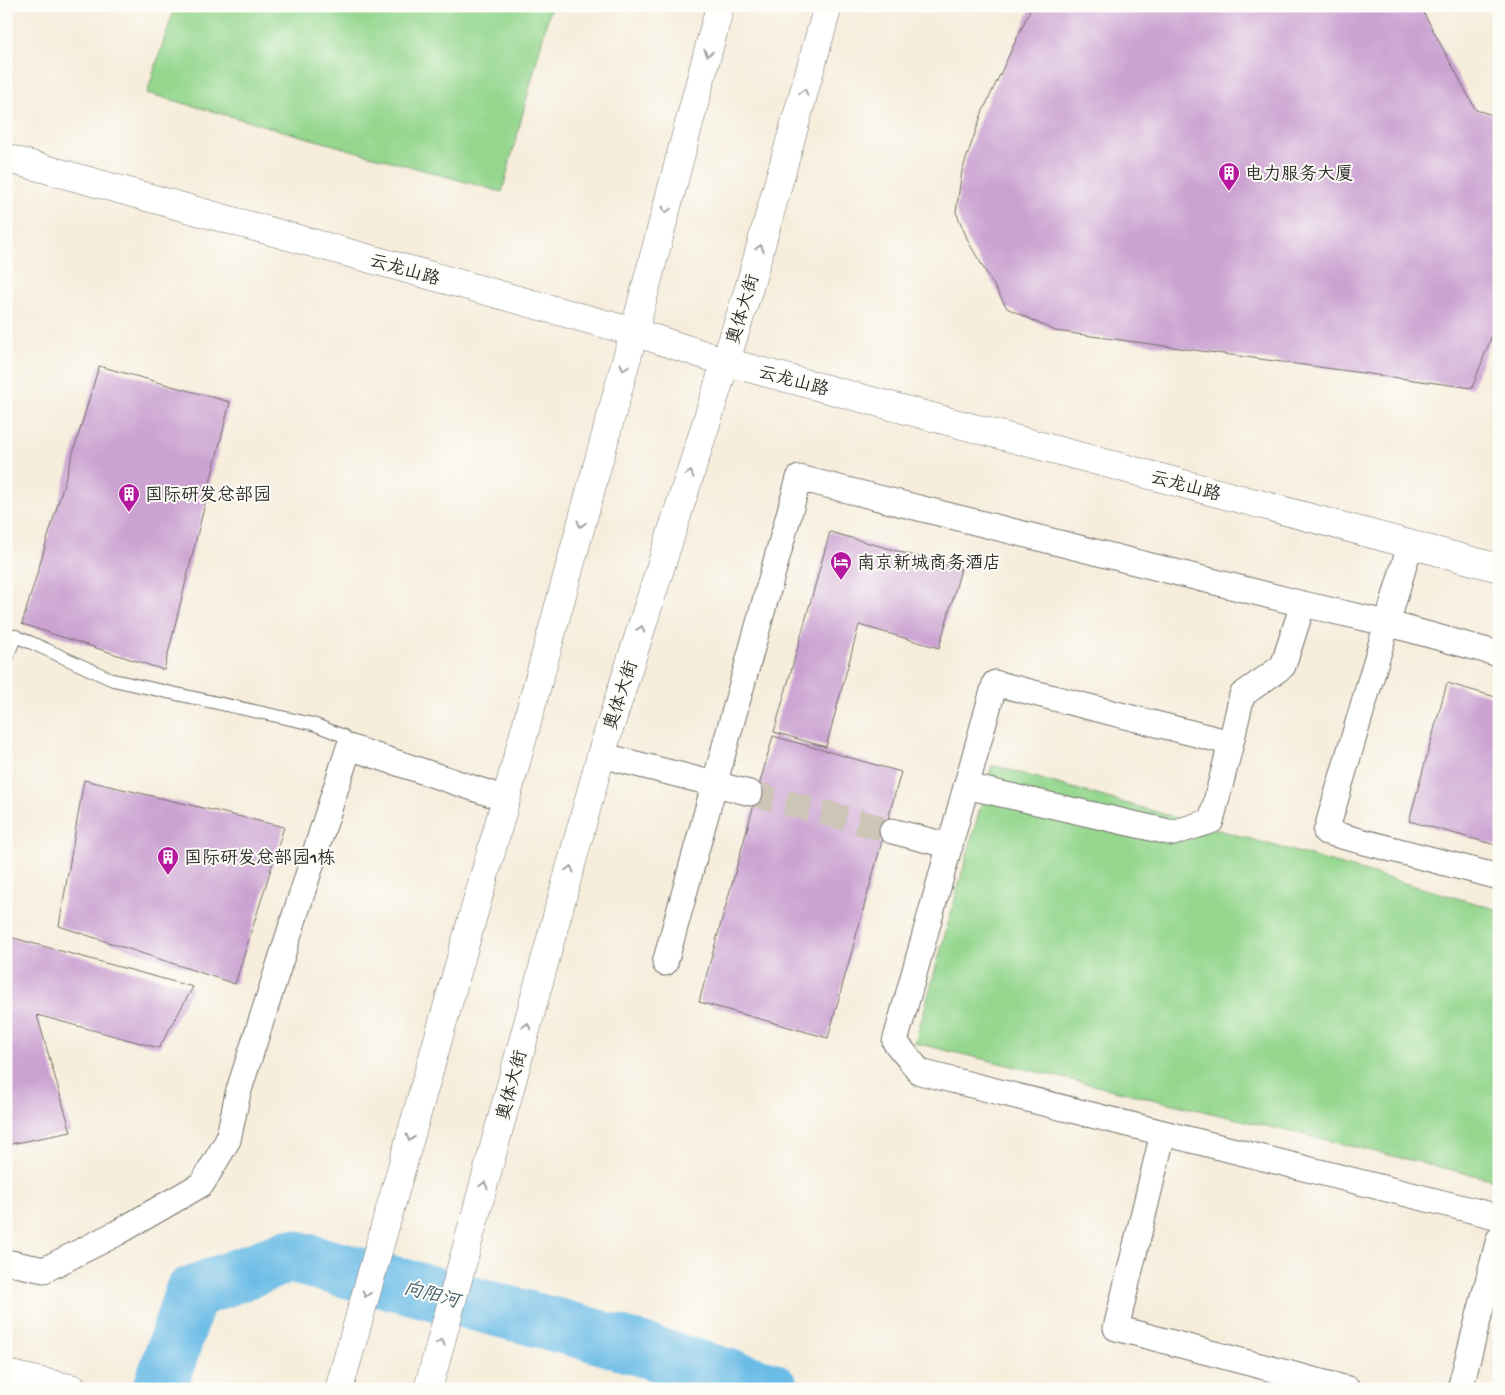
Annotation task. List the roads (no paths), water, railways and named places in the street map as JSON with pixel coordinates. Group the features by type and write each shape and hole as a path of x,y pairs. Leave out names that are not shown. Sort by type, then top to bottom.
{"main road":[{"path":"339,1389 506,799 634,332 720,6"},
{"name":"奥体大街","path":"428,1389 601,755 749,288 828,6"},
{"name":"云龙山路","path":"6,158 634,332 726,362 1499,568"},
{"path":"6,1374 74,1389"}],"street":[{"path":"665,963 799,478 1386,623 1499,654"},
{"path":"1410,545 1326,832 1499,878"},
{"path":"966,786 1173,833 1212,821 1242,695 1283,666 1303,604"},
{"path":"1231,743 995,683 895,1042 920,1072 1499,1217"},
{"path":"6,1262 44,1270 117,1233 202,1184 228,1140 238,1093 349,747 506,799"},
{"path":"601,755 750,793"},
{"path":"892,831 950,846"},
{"path":"1163,1133 1116,1328 1348,1389"},
{"path":"1460,1389 1499,1240"}],"lane":[{"path":"6,662 11,634 113,680 313,724 344,736"}],"waterway":[{"name":"向阳河","path":"160,1389 191,1293 289,1256 583,1332 772,1389"}],"tunnel":[{"path":"750,793 892,831"}],"place":[{"name":"电力服务大厦","path":"1229,192"},
{"name":"国际研发总部园","path":"129,513"},
{"name":"南京新城商务酒店","path":"841,581"},
{"name":"国际研发总部园1栋","path":"168,876"}]}
